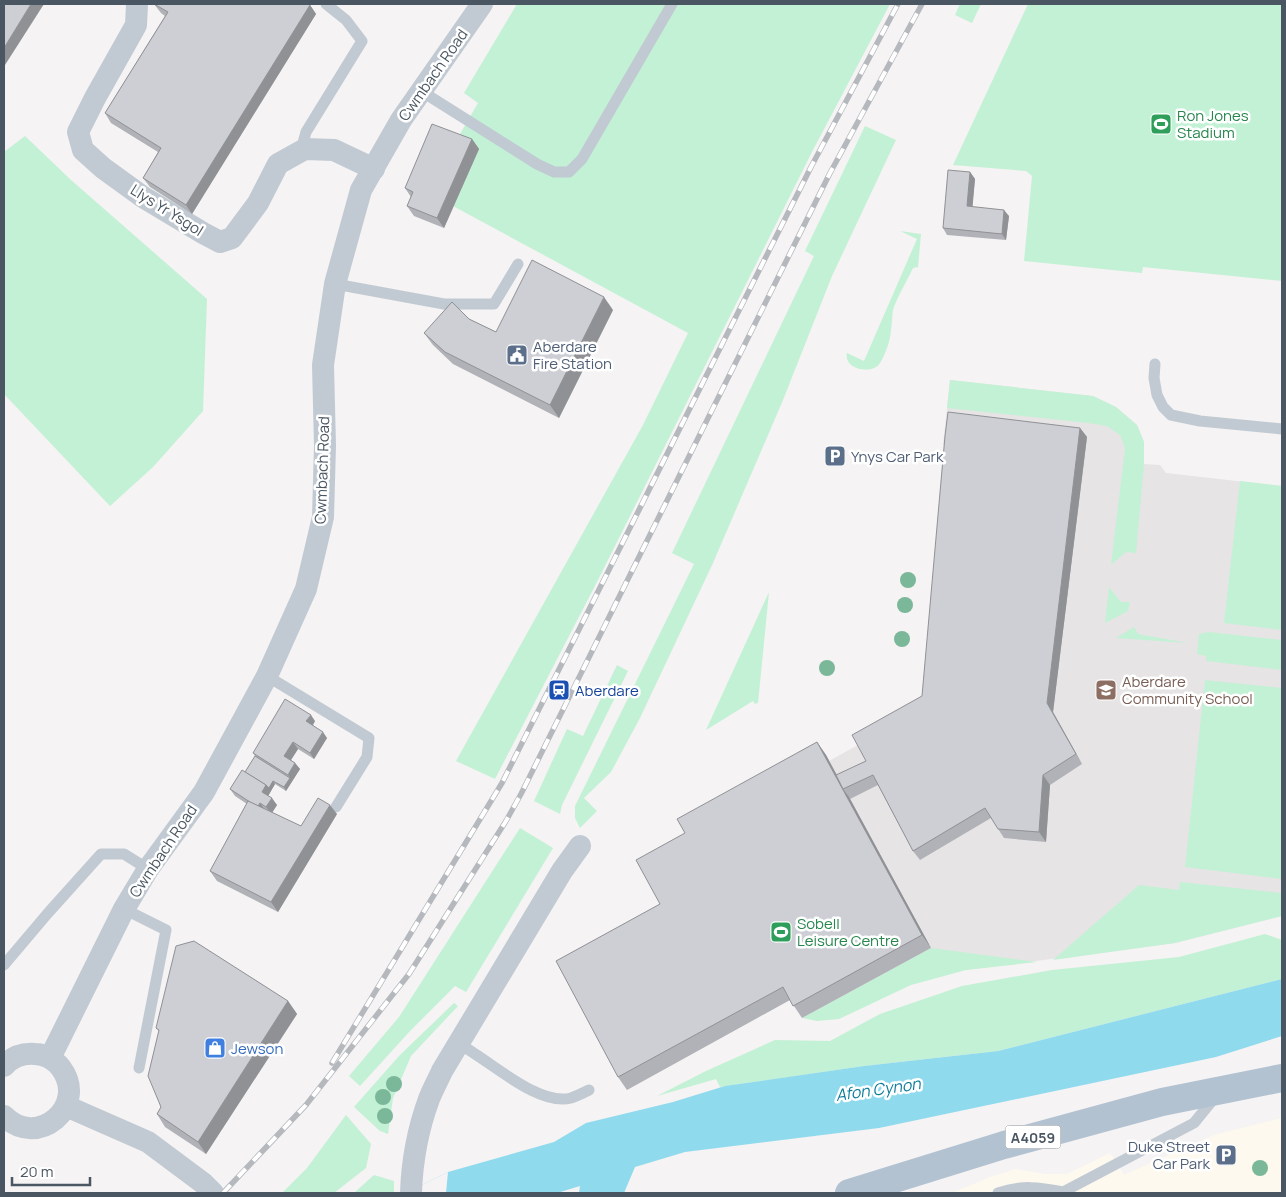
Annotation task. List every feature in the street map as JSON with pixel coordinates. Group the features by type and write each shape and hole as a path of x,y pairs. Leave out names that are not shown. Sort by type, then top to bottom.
{"main road":[{"name":"A4059","path":"849,1193 1013,1142 1162,1102 1282,1078"}],"street":[{"name":"Llys Yr Ysgol","path":"137,4 136,25 78,132 83,150 103,168 143,197 220,242 232,238 258,203 278,164 305,149"},
{"name":"Cwmbach Road","path":"50,1058 124,909 148,869 204,792 267,676 306,589 323,517 325,446 323,364 335,284 361,190 401,120 482,4"},
{"path":"305,149 334,150 374,169"},
{"path":"411,1192 415,1146 420,1126 442,1071 562,871 580,846"},
{"path":"4,1066 16,1056 27,1053 39,1054 50,1058 59,1065 65,1074 69,1095 66,1106 60,1116 51,1123 29,1128 5,1122"},
{"path":"66,1106 148,1142 203,1183 213,1193"}],"lane":[{"path":"305,149 303,142 306,132 362,42 346,20 326,4"},
{"path":"421,90 537,164 554,172 569,172 582,159 672,4"},
{"path":"335,284 444,304 494,304 518,264"},
{"path":"1155,364 1154,378 1157,395 1163,407 1171,416 1200,421 1282,429"},
{"path":"267,676 369,738 366,757 336,808"},
{"path":"4,965 48,912 101,854 124,854 148,869"},
{"path":"124,909 166,930 139,1068"},
{"path":"458,1044 530,1090 551,1098 570,1098 589,1090"},
{"path":"998,1193 1012,1188 1040,1187 1064,1193 1194,1124 1220,1091"}],"shaded area":[{"name":"Aberdare Community School","path":"950,380 1093,396 1116,407 1137,425 1144,442 1144,464 1160,465 1166,473 1282,486 1282,916 1175,943 966,970 931,948 829,761 928,706 951,446 943,445"},
{"name":"Duke Street Car Park","path":"1282,1118 1282,1193 952,1193 990,1177 1016,1169 1046,1174 1067,1174 1110,1153 1124,1175 1214,1135"}],"green space":[{"path":"517,4 890,4 813,150 598,580 495,779 456,761 643,425 688,333 453,206 456,141 478,103 464,93"},
{"path":"960,4 981,4 972,23 955,15"},
{"name":"Ron Jones Stadium","path":"1028,4 1282,4 1282,281 1143,267 1142,273 1024,261 1032,176 1026,171 953,165"},
{"path":"865,126 896,140 832,276 783,400 713,563 640,718 611,772 584,798 597,811 580,828 575,818 575,806 694,564 672,553 814,256 805,251"},
{"path":"25,136 71,180 207,299 203,411 153,467 110,506 4,394 4,152"},
{"path":"900,231 921,234 918,267 913,268 893,310 889,343 880,363 871,369 859,369 849,363 847,353 864,361 917,239"},
{"path":"950,380 1093,396 1116,407 1137,425 1144,442 1144,464 1136,553 1126,552 1111,565 1125,448 1120,435 1107,426 1088,423 947,408"},
{"path":"1240,481 1282,486 1282,630 1224,623"},
{"path":"1109,587 1121,602 1130,602 1128,611 1105,623"},
{"path":"769,592 758,703 755,704 753,701 706,730"},
{"path":"1134,627 1138,634 1188,643 1116,638"},
{"path":"1209,632 1282,640 1282,670 1206,661 1206,656 1197,654 1199,634"},
{"path":"617,665 628,671 562,805 560,814 534,801 567,729 583,736"},
{"path":"1205,680 1282,688 1282,879 1185,867"},
{"path":"520,828 553,848 466,992 455,986 411,1030 360,1086 349,1076 399,1017"},
{"path":"1180,882 1282,893 1282,916 1175,943 1053,960 1139,885 1179,890"},
{"path":"1265,934 1282,940 1282,979 998,1051 864,1066 720,1087 716,1079 657,1096 706,1071 775,1040 830,1041 880,1014 962,986 1052,970 1179,957"},
{"path":"931,948 1037,962 966,970 911,985 839,1019 817,1021 802,1018"},
{"path":"454,1003 458,1006 411,1056 393,1098 388,1134 380,1131 354,1107 399,1056"},
{"path":"346,1115 371,1144 366,1168 334,1193 282,1193 307,1168"},
{"path":"374,1175 394,1181 394,1193 354,1193"}],"water":[{"name":"Afon Cynon","path":"1282,979 1282,1036 1216,1057 879,1128 685,1152 635,1167 624,1193 579,1193 580,1186 557,1193 405,1193 448,1172 554,1142 586,1123 673,1102 725,1086 864,1066 998,1051"}],"pier":[{"path":"448,1172 446,1193 405,1193"}],"building":[{"path":"4,4 31,4 4,48"},
{"path":"154,4 310,5 186,205 143,178 161,148 105,113 168,12"},
{"path":"432,124 472,139 437,218 407,206 413,192 405,188"},
{"path":"948,170 970,172 967,206 1004,210 1002,234 943,228"},
{"name":"Aberdare Fire Station","path":"532,260 604,297 550,405 445,352 424,333 452,302 469,319 496,332"},
{"path":"948,412 1080,428 1047,703 1076,754 1043,775 1039,832 998,829 985,808 913,851 873,775 843,789 836,775 866,761 852,735 922,696"},
{"path":"285,699 311,715 306,721 323,732 310,753 293,742 284,756 295,763 288,775 253,753"},
{"name":"Sobell Leisure Centre","path":"817,742 922,935 793,1006 783,987 618,1077 556,961 660,904 636,860 685,833 677,819"},
{"path":"255,756 290,778 284,787 273,781 269,788 245,772"},
{"path":"242,770 266,785 262,792 272,798 266,807 260,803 258,806 250,802 230,789"},
{"path":"318,798 330,805 271,902 210,871 248,801 301,826"},
{"path":"194,941 288,1001 198,1142 157,1114 161,1107 148,1076 159,1030 156,1028 176,946"}],"railway":[{"path":"332,1063 502,783 811,167 898,4"},
{"path":"223,1193 306,1105 409,974 506,821 830,173 922,4"}],"place":[{"name":"Ron Jones Stadium","path":"1161,124"},
{"name":"Aberdare Fire Station","path":"517,355"},
{"name":"Ynys Car Park","path":"835,456"},
{"name":"Aberdare","path":"559,690"},
{"name":"Aberdare Community School","path":"1106,690"},
{"name":"Sobell Leisure Centre","path":"781,932"},
{"name":"Jewson","path":"215,1048"},
{"name":"Duke Street Car Park","path":"1226,1155"}]}
